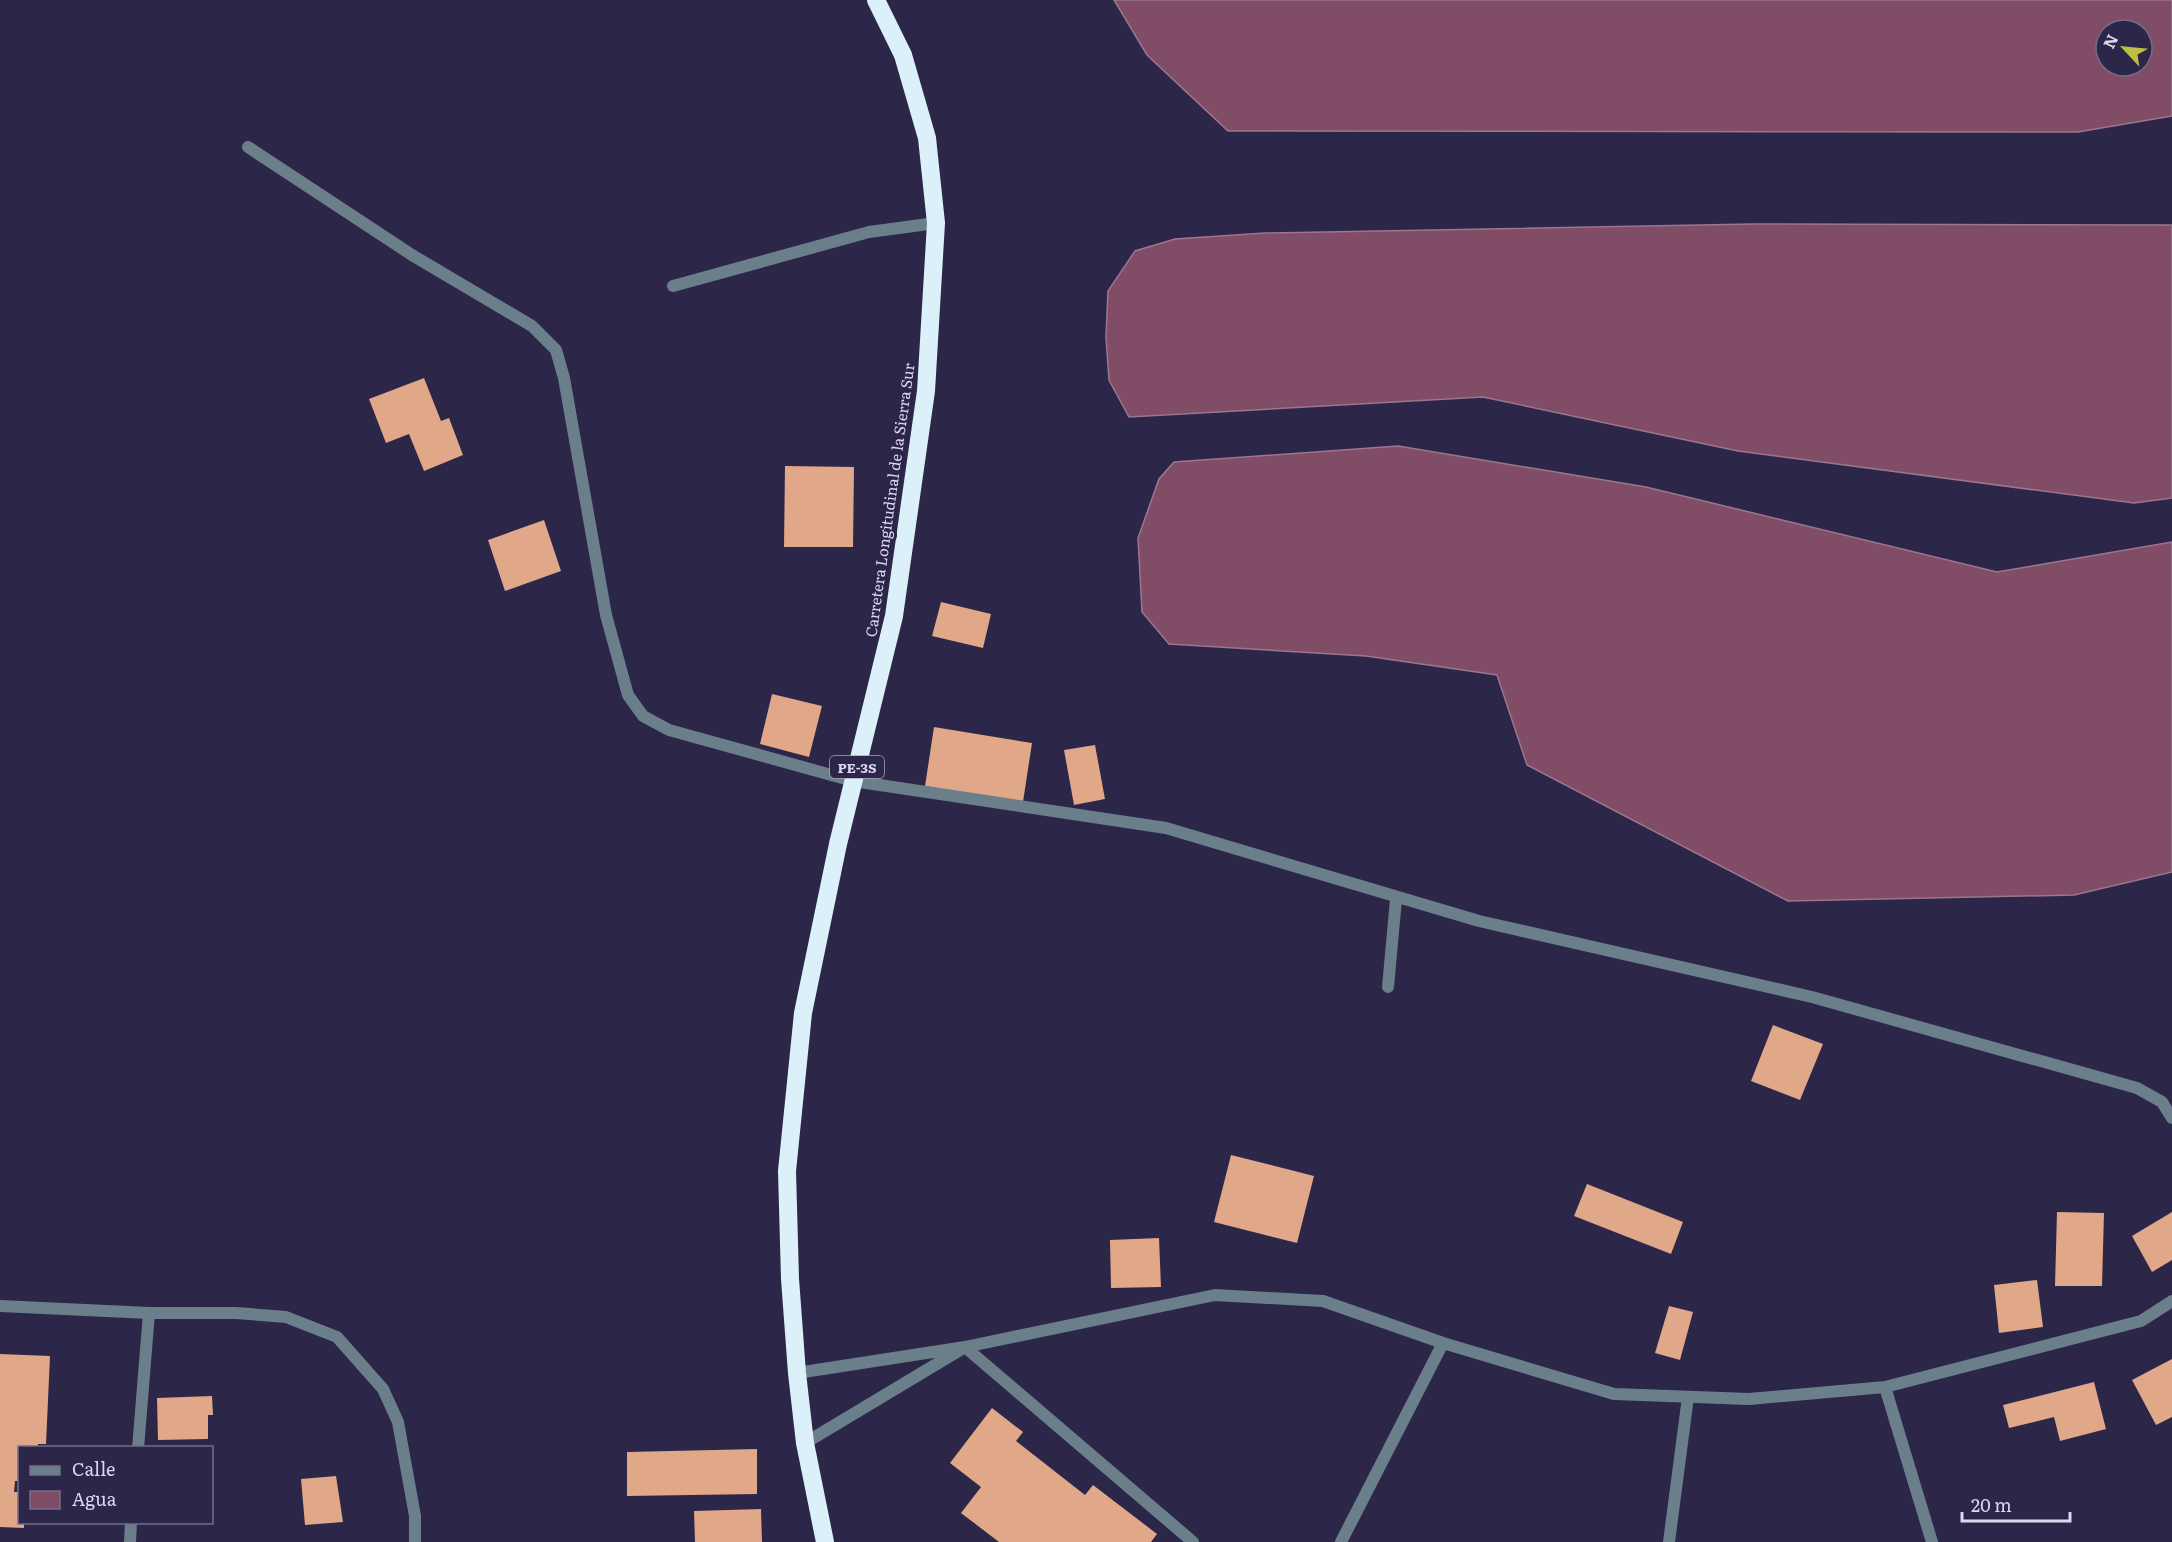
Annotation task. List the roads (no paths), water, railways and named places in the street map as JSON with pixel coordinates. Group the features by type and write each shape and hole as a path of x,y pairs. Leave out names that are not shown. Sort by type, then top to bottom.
{"highway":[{"name":"Carretera Longitudinal de la Sierra Sur","path":"825,1542 805,1443 797,1373 790,1279 788,1160 803,1013 853,781 894,616 926,391 936,223 927,138 903,55 876,0"}],"street":[{"path":"248,147 412,255 532,326 556,351 564,378 606,615 628,695 643,716 669,730 853,781 1166,828 1396,899 1479,921 1812,997 2138,1088 2162,1102 2172,1118"},
{"path":"673,286 869,232 936,223"},
{"path":"1388,987 1396,899"},
{"path":"797,1373 965,1347 1215,1295 1323,1301 1443,1343 1614,1394 1749,1399 1885,1387 2141,1321 2172,1301"},
{"path":"0,1306 149,1313 236,1312 286,1317 337,1337 383,1389 398,1422 414,1516 415,1542"},
{"path":"138,1446 149,1313"},
{"path":"1341,1542 1443,1343"},
{"path":"805,1443 965,1347"},
{"path":"965,1347 1193,1542"},
{"path":"1885,1387 1932,1542"},
{"path":"1669,1542 1688,1397"},
{"path":"129,1542 131,1524"}],"water":[{"path":"1114,0 2172,0 2172,116 2078,132 1228,131 1147,55"},
{"path":"1753,224 2172,225 2172,498 2134,503 1738,451 1483,397 1129,417 1109,380 1106,337 1108,291 1135,251 1175,239 1265,233"},
{"path":"1398,446 1646,487 1997,572 2172,542 2172,872 2074,895 1788,901 1527,765 1497,675 1366,656 1169,644 1142,612 1138,538 1159,479 1174,462"}]}
